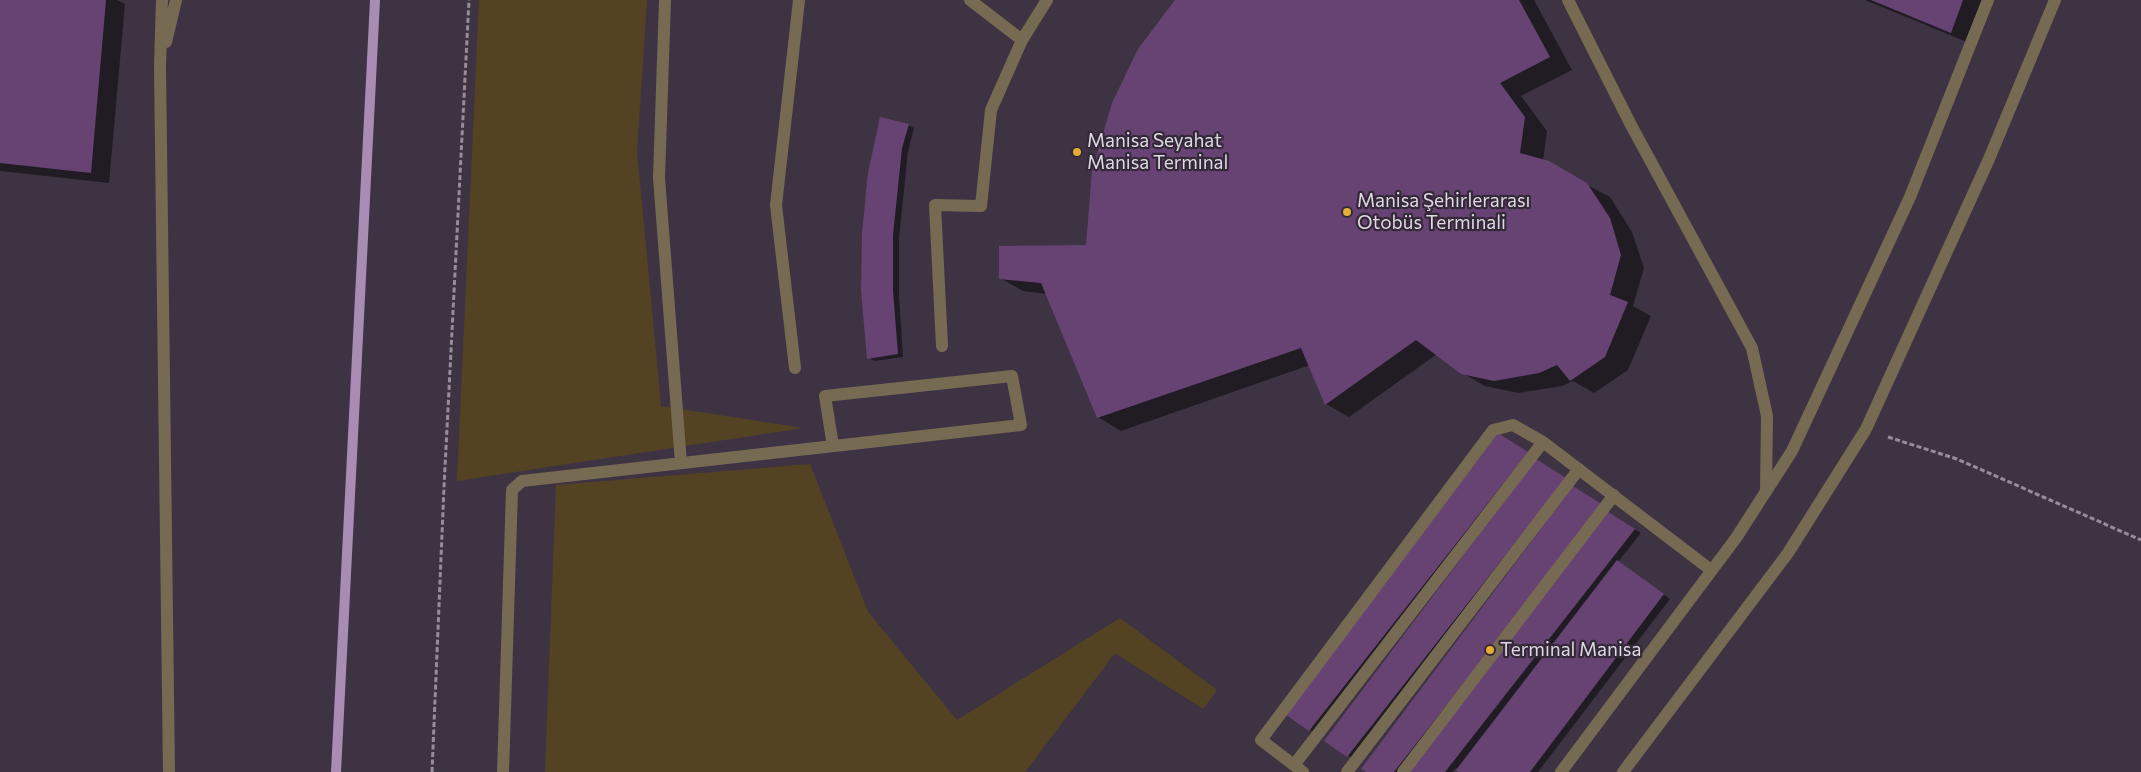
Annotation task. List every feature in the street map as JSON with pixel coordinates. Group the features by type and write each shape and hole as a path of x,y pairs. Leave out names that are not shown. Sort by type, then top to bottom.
{"street":[{"path":"162,0 160,67 169,772"},
{"path":"160,67 176,0"},
{"path":"665,0 658,178 681,463"},
{"path":"795,368 776,205 799,0"},
{"path":"970,0 1022,40"},
{"path":"942,346 935,205 981,206 991,110 1022,40 1047,0"},
{"path":"1568,0 1631,124 1752,348 1767,416 1766,492"},
{"path":"1561,772 1711,570 1766,492 1792,451 1910,197 1988,0"},
{"path":"1623,772 1788,553 1866,430 1989,159 2054,0"},
{"path":"503,772 512,490 522,481 1021,425 1012,376 825,396 833,446"},
{"path":"1543,442 1298,768 1261,740 1493,430 1513,426 1543,442 1711,570"},
{"path":"1346,772 1579,469"},
{"path":"1403,772 1614,495"}],"path":[{"path":"432,772 444,487 469,0"},
{"path":"1866,430 1957,458 2141,540"}],"shaded area":[{"path":"479,0 647,0 637,151 661,406 803,428 457,481"},
{"path":"810,464 868,612 957,720 1120,618 1217,690 1203,709 1115,653 1025,772 545,772 556,485"}],"building":[{"path":"0,0 106,0 91,173 0,163"},
{"name":"Manisa Şehirlerarası Otobüs Terminali","path":"1175,0 1519,0 1550,57 1500,83 1525,117 1520,153 1549,161 1587,183 1610,218 1621,255 1610,295 1628,302 1605,357 1570,381 1557,365 1539,373 1494,381 1461,374 1416,340 1325,405 1301,348 1097,418 1041,283 999,279 999,246 1086,245 1092,171 1112,103 1138,49"},
{"path":"1871,0 1963,0 1951,33"},
{"path":"880,117 909,124 902,148 893,235 893,291 898,354 867,359 861,290 862,233 868,173"},
{"path":"1498,433 1528,452 1309,731 1286,715"},
{"path":"1536,459 1566,478 1347,757 1324,741"},
{"path":"1573,486 1603,505 1394,772 1366,772 1361,769"},
{"path":"1605,510 1635,529 1445,772 1409,772"},
{"path":"1617,560 1664,594 1530,772 1458,772 1456,770"}],"waterway":[{"path":"336,772 375,0"}],"place":[{"name":"Manisa Seyahat Manisa Terminal","path":"1077,152"},
{"name":"Manisa Şehirlerarası Otobüs Terminali","path":"1347,212"},
{"name":"Terminal Manisa","path":"1490,650"}]}
